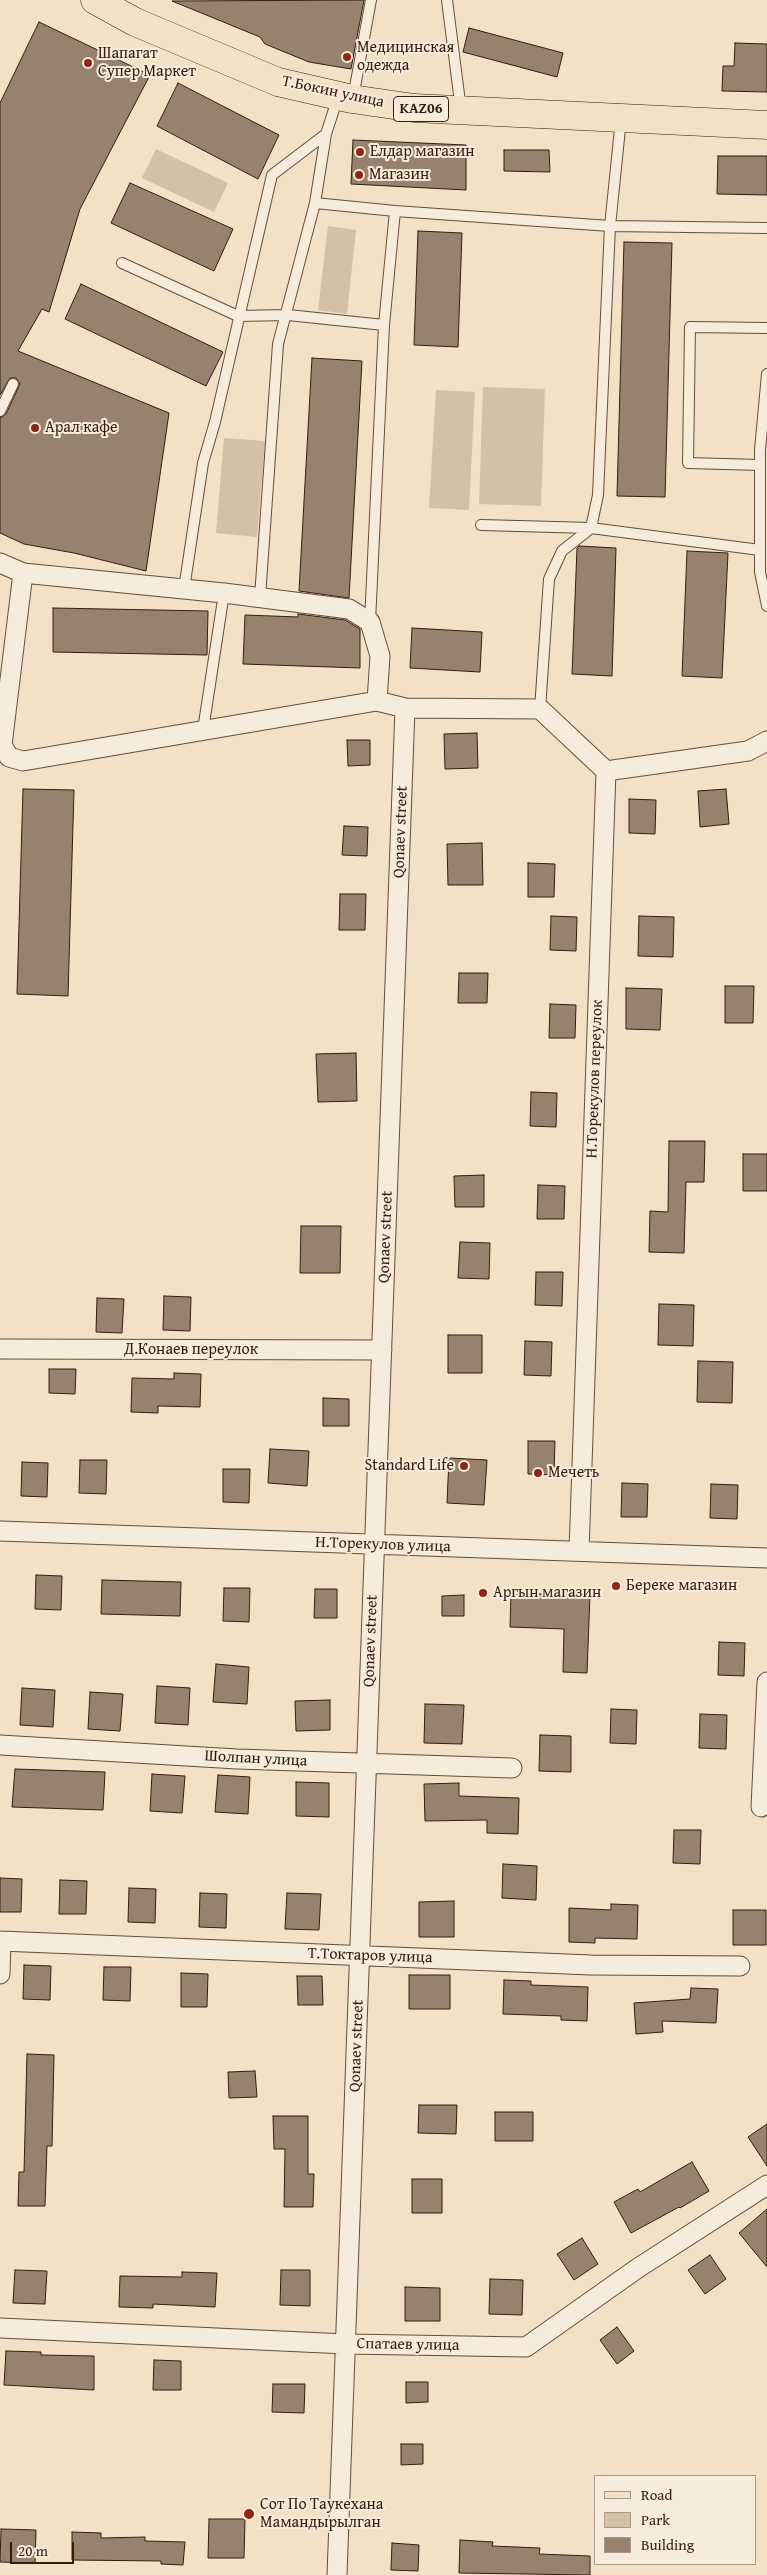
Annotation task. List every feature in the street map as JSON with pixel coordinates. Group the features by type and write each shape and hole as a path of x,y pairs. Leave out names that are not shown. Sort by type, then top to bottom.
{"main road":[{"name":"Т.Бокин улица","path":"94,0 135,22 278,82 346,97 414,108 767,125"}],"street":[{"path":"0,563 23,573 224,593 349,609 370,622 380,656 377,701"},
{"path":"23,573 5,666 2,745 10,757 23,761 377,701 405,708 540,709 606,771 748,750 767,740"},
{"name":"Qonaev street","path":"337,2575 405,708"},
{"name":"Н.Торекулов переулок","path":"579,1552 606,771"},
{"name":"Д.Конаев переулок","path":"0,1348 382,1350"},
{"name":"Н.Торекулов улица","path":"0,1531 767,1558"},
{"path":"761,1807 767,1682"},
{"name":"Шолпан улица","path":"0,1745 237,1759 512,1768"},
{"path":"0,1974 1,1941"},
{"name":"Т.Токтаров улица","path":"1,1941 591,1965 740,1966"},
{"name":"Спатаев улица","path":"0,2328 346,2344 526,2347 638,2268 767,2185"}],"lane":[{"path":"260,597 278,344 288,315 315,203 326,134 346,97 371,0"},
{"path":"447,0 462,111"},
{"path":"540,709 548,579 562,550 591,528 598,495 610,226 621,119"},
{"path":"184,589 203,463 215,422 272,175 326,134"},
{"path":"315,203 395,211 610,226 767,228"},
{"path":"370,622 384,324 395,211"},
{"path":"122,263 238,316 288,315 384,324"},
{"path":"760,465 688,463 690,327 767,328"},
{"path":"767,374 760,465 760,572 767,606"},
{"path":"0,411 13,384"},
{"path":"481,525 591,528 760,550"},
{"path":"203,730 224,593"}],"green space":[{"path":"156,149 228,183 214,212 142,178"},
{"path":"328,226 356,230 347,314 318,310"},
{"path":"483,387 545,389 541,506 479,504"},
{"path":"436,390 475,392 469,510 429,508"},
{"path":"224,438 265,441 257,537 216,533"}],"building":[{"path":"364,0 351,69 309,62 265,44 260,37 172,1"},
{"path":"39,22 150,75 80,209 49,312 42,309 18,351 169,413 146,571 74,553 24,544 0,533 0,418 6,414 20,384 16,378 10,378 0,395 0,103"},
{"path":"469,28 563,53 557,77 463,52"},
{"path":"735,43 767,44 767,92 722,91 723,66 734,66"},
{"path":"178,83 279,135 258,179 157,126"},
{"path":"353,140 466,145 466,190 351,184"},
{"path":"504,150 549,150 550,172 504,171"},
{"path":"718,156 767,156 767,195 717,194"},
{"path":"130,183 233,229 214,271 111,223"},
{"path":"418,231 462,233 458,347 414,345"},
{"path":"624,242 672,243 665,497 617,496"},
{"path":"81,284 223,352 206,386 65,319"},
{"path":"312,358 362,361 349,598 299,591"},
{"path":"579,546 616,548 612,676 572,674 577,548"},
{"path":"687,551 728,553 722,678 682,676"},
{"path":"53,608 208,611 207,655 53,652"},
{"path":"298,614 345,620 360,629 360,668 243,664 245,615 298,617"},
{"path":"412,628 482,632 480,672 410,668"},
{"path":"477,733 478,768 445,769 444,734"},
{"path":"347,740 370,740 370,765 348,766"},
{"path":"23,789 74,790 68,996 17,994"},
{"path":"726,789 729,824 700,827 698,791"},
{"path":"629,799 656,800 655,834 629,833"},
{"path":"344,826 368,827 367,856 342,855"},
{"path":"482,843 483,885 448,885 447,844"},
{"path":"528,863 555,864 554,897 528,897"},
{"path":"340,894 366,894 365,930 339,930"},
{"path":"551,916 577,917 576,951 550,950"},
{"path":"639,916 674,917 673,957 638,956"},
{"path":"459,973 488,973 487,1003 458,1003"},
{"path":"725,986 754,986 753,1023 725,1023"},
{"path":"626,988 662,989 660,1030 626,1029"},
{"path":"550,1004 576,1005 575,1038 549,1038"},
{"path":"356,1053 357,1101 318,1102 316,1054"},
{"path":"531,1092 557,1093 556,1127 530,1126"},
{"path":"669,1141 705,1141 704,1182 686,1182 684,1253 649,1252 650,1211 668,1212"},
{"path":"743,1154 767,1154 767,1191 743,1191"},
{"path":"484,1175 484,1207 455,1207 454,1176"},
{"path":"538,1185 565,1186 564,1219 537,1219"},
{"path":"301,1226 341,1226 340,1273 300,1273"},
{"path":"460,1242 490,1243 489,1279 458,1278"},
{"path":"536,1272 563,1272 562,1306 535,1305"},
{"path":"164,1296 191,1297 190,1331 163,1330"},
{"path":"97,1298 124,1299 122,1333 96,1332"},
{"path":"659,1304 694,1305 693,1346 658,1345"},
{"path":"448,1335 482,1335 482,1373 448,1373"},
{"path":"525,1341 552,1342 551,1376 524,1375"},
{"path":"698,1361 733,1362 732,1403 697,1402"},
{"path":"49,1369 76,1369 75,1394 49,1393"},
{"path":"174,1373 201,1374 200,1407 158,1406 158,1413 131,1412 132,1378 174,1379"},
{"path":"323,1398 349,1399 349,1426 323,1426"},
{"path":"528,1441 555,1441 554,1475 528,1474"},
{"path":"270,1449 309,1451 307,1486 268,1483"},
{"path":"449,1458 487,1460 484,1505 447,1503"},
{"path":"80,1460 107,1460 106,1494 79,1493"},
{"path":"22,1462 48,1463 47,1497 21,1496"},
{"path":"223,1469 250,1469 249,1503 223,1502"},
{"path":"622,1483 648,1484 647,1517 621,1517"},
{"path":"711,1484 738,1485 737,1519 710,1518"},
{"path":"36,1575 62,1576 61,1610 35,1609"},
{"path":"102,1580 181,1582 180,1616 101,1614"},
{"path":"224,1588 250,1588 249,1622 223,1621"},
{"path":"315,1589 337,1589 337,1618 314,1618"},
{"path":"511,1594 590,1594 587,1673 563,1672 564,1629 510,1627"},
{"path":"464,1595 464,1616 442,1616 442,1596"},
{"path":"719,1642 745,1643 744,1676 718,1675"},
{"path":"216,1664 249,1667 247,1704 213,1702"},
{"path":"157,1686 190,1688 188,1725 155,1723"},
{"path":"22,1688 55,1690 53,1727 20,1725"},
{"path":"90,1692 123,1694 120,1731 88,1729"},
{"path":"330,1700 330,1730 296,1731 295,1701"},
{"path":"425,1704 464,1705 462,1744 424,1743"},
{"path":"611,1709 637,1710 636,1744 610,1743"},
{"path":"700,1714 727,1715 726,1749 699,1748"},
{"path":"540,1735 571,1736 571,1772 539,1771"},
{"path":"15,1769 105,1772 103,1810 12,1807"},
{"path":"152,1774 185,1776 182,1813 150,1811"},
{"path":"218,1775 250,1777 248,1814 215,1812"},
{"path":"296,1782 329,1783 329,1817 296,1816"},
{"path":"459,1783 459,1796 519,1798 518,1834 487,1833 487,1820 425,1821 424,1784"},
{"path":"674,1830 701,1830 700,1864 673,1863"},
{"path":"503,1864 537,1866 536,1900 502,1898"},
{"path":"0,1878 22,1879 21,1912 0,1912"},
{"path":"60,1880 87,1881 86,1914 59,1914"},
{"path":"129,1888 156,1889 155,1923 128,1922"},
{"path":"200,1893 227,1894 226,1928 199,1927"},
{"path":"287,1893 321,1894 319,1930 285,1929"},
{"path":"454,1901 454,1937 419,1937 419,1902"},
{"path":"611,1904 638,1905 637,1939 595,1938 595,1943 569,1942 569,1908 611,1910"},
{"path":"733,1910 766,1910 766,1945 733,1945"},
{"path":"24,1965 51,1966 50,2000 23,1999"},
{"path":"104,1967 131,1967 130,2001 103,2000"},
{"path":"181,1973 208,1974 207,2007 181,2007"},
{"path":"409,1975 450,1975 450,2009 409,2009"},
{"path":"297,1976 322,1976 323,2005 298,2005"},
{"path":"504,1980 531,1981 531,1985 588,1987 587,2021 561,2020 561,2016 503,2014"},
{"path":"691,1988 718,1989 716,2023 662,2021 663,2032 636,2034 634,2003 690,1999"},
{"path":"27,2054 54,2055 52,2146 47,2146 45,2206 18,2206 19,2172 24,2172"},
{"path":"255,2071 257,2097 229,2098 228,2072"},
{"path":"419,2105 457,2105 456,2134 418,2133"},
{"path":"495,2112 533,2112 533,2141 495,2141"},
{"path":"273,2116 308,2116 308,2174 314,2174 313,2207 284,2207 285,2149 274,2149"},
{"path":"767,2124 767,2166 748,2137"},
{"path":"692,2162 709,2191 631,2233 614,2202 638,2189 640,2192"},
{"path":"412,2179 442,2179 442,2213 412,2213"},
{"path":"767,2209 767,2267 739,2233"},
{"path":"582,2238 598,2264 574,2280 557,2254"},
{"path":"710,2255 726,2279 705,2294 688,2270"},
{"path":"15,2270 47,2271 45,2304 13,2303"},
{"path":"281,2270 310,2270 310,2306 280,2305"},
{"path":"182,2272 217,2273 215,2307 153,2304 153,2308 119,2307 120,2276 182,2277"},
{"path":"490,2279 523,2280 522,2315 489,2314"},
{"path":"405,2287 440,2288 440,2321 405,2321"},
{"path":"617,2327 634,2351 617,2364 600,2340"},
{"path":"6,2351 41,2352 41,2355 94,2356 94,2390 4,2385"},
{"path":"154,2360 181,2361 181,2390 153,2390"},
{"path":"406,2382 428,2382 428,2402 406,2403"},
{"path":"273,2384 305,2384 304,2413 272,2412"},
{"path":"401,2444 423,2444 423,2464 401,2465"},
{"path":"209,2519 245,2519 244,2558 208,2558"},
{"path":"1,2529 36,2530 35,2563 0,2562"},
{"path":"72,2532 101,2533 101,2538 145,2537 145,2541 185,2542 183,2565 161,2564 161,2561 72,2560"},
{"path":"460,2540 493,2542 492,2546 540,2548 539,2554 590,2556 590,2575 459,2573"},
{"path":"392,2543 419,2545 418,2571 391,2570"}],"place":[{"name":"Медицинская одежда","path":"347,57"},
{"name":"Шапагат Супер Маркет","path":"88,63"},
{"name":"Елдар магазин","path":"360,152"},
{"name":"Магазин","path":"359,175"},
{"name":"Арал кафе","path":"35,428"},
{"name":"Standard Life","path":"464,1466"},
{"name":"Мечеть","path":"538,1473"},
{"name":"Береке магазин","path":"616,1586"},
{"name":"Аргын магазин","path":"483,1593"},
{"name":"Сот По Таукехана Мамандырылган","path":"249,2514"}]}
